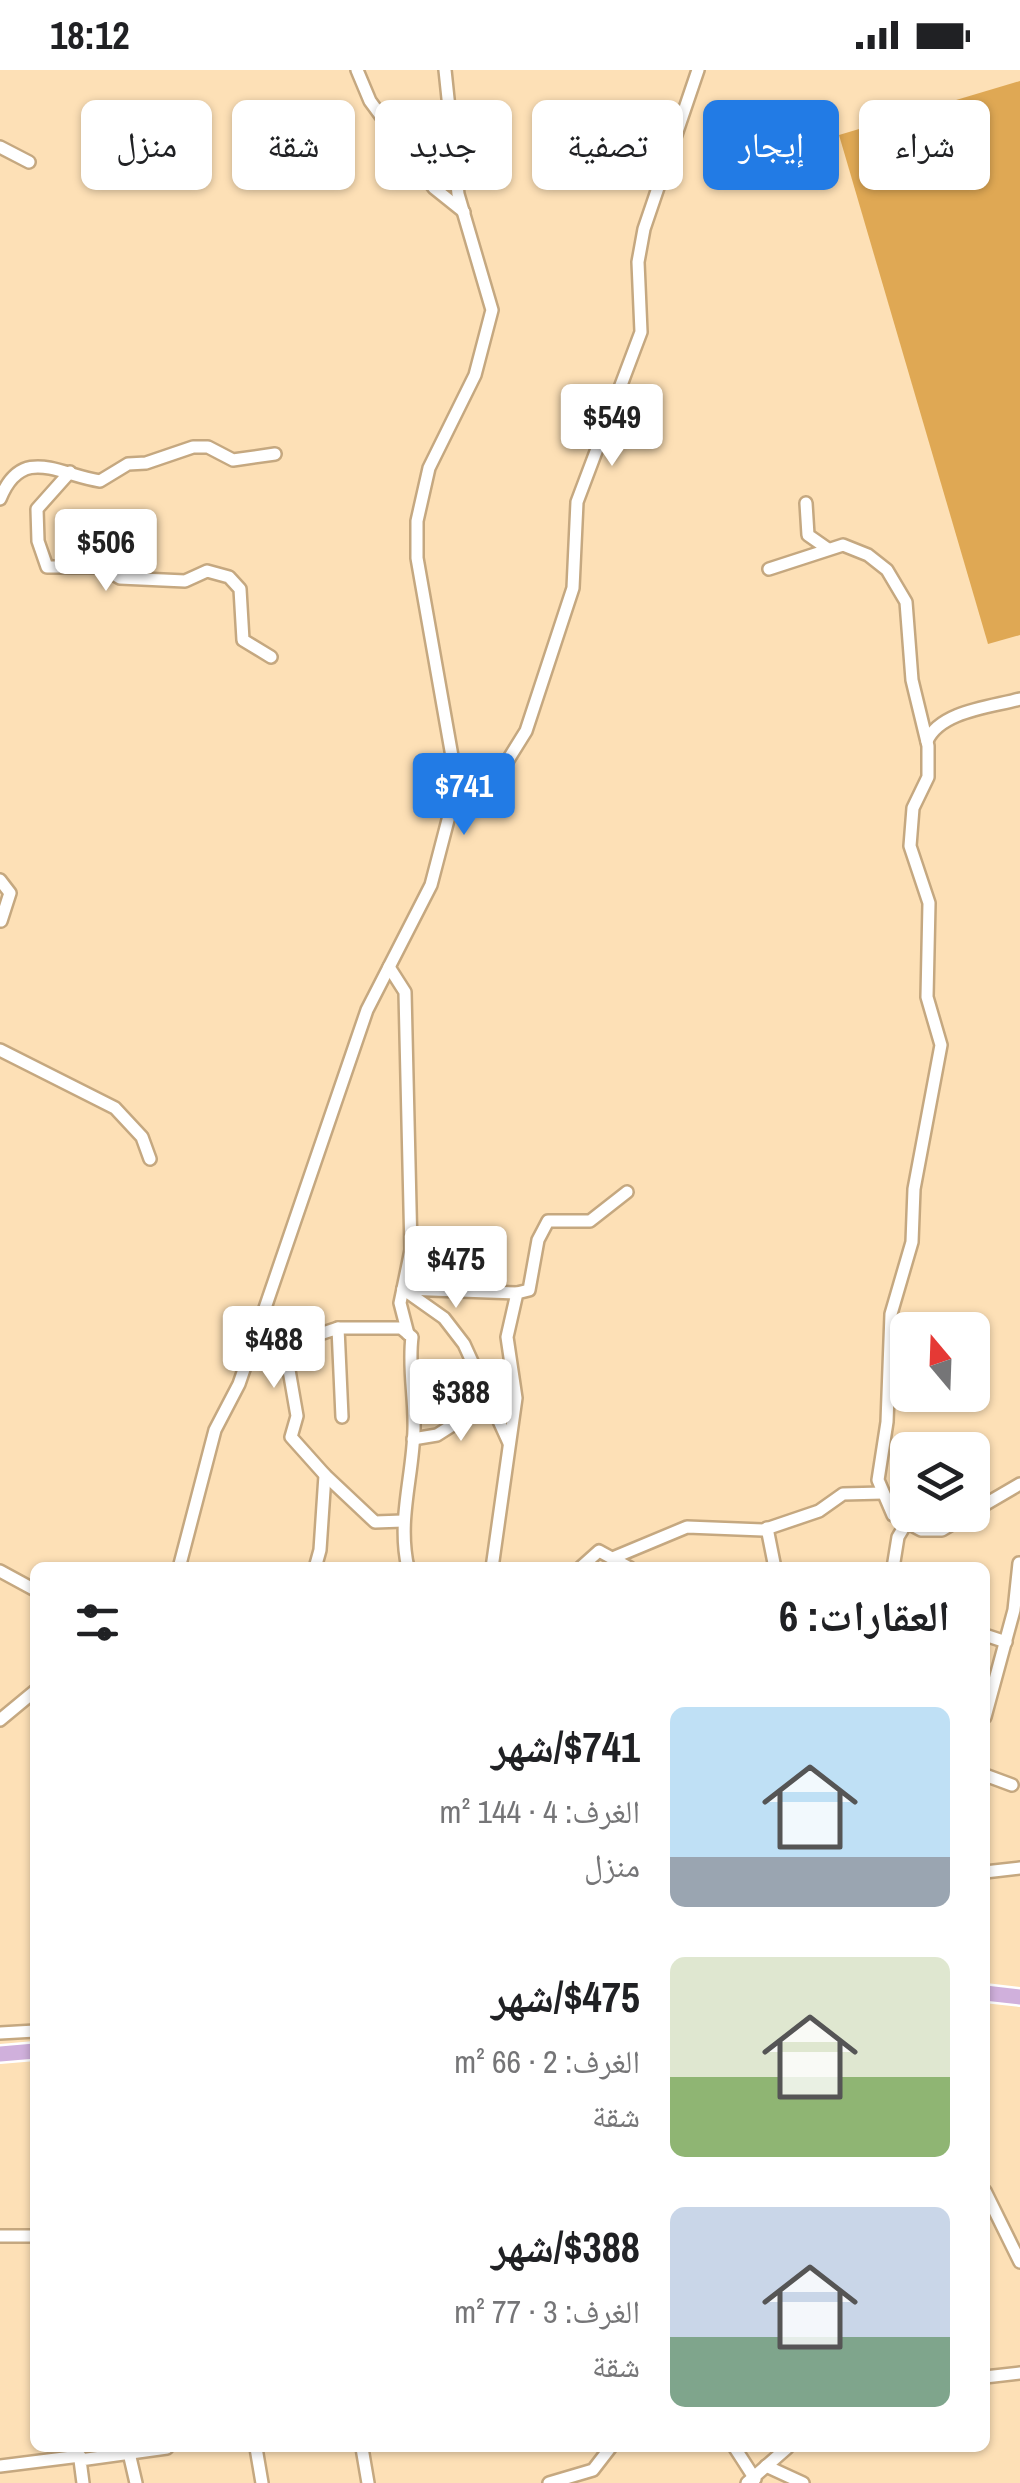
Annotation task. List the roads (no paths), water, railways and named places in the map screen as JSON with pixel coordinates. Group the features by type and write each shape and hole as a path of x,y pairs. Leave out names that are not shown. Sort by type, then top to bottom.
{"main road":[{"path":"990,1994 1020,1996"},
{"path":"0,2054 30,2051"}],"street":[{"path":"357,70 370,101 434,188 464,212"},
{"path":"182,1562 215,1430 248,1358 367,1010 430,885 449,816 453,762 417,558 417,521 429,468 475,375 492,310 458,194 446,70"},
{"path":"449,816 490,790 532,713 573,588 578,502 641,332 638,262 644,229 698,70"},
{"path":"0,147 29,162"},
{"path":"0,498 24,468 70,472 100,481 128,464 198,446 234,460 275,454"},
{"path":"70,472 37,508 38,542 47,567 101,568 120,578 185,581 207,571 229,577 240,589 243,640 272,658"},
{"path":"806,503 808,535 828,549"},
{"path":"770,569 843,546 868,555 887,570 906,602 912,680 927,741 928,777 913,808 910,846 928,903 926,997 941,1045 914,1189 912,1242 891,1314 886,1422 878,1480 890,1508"},
{"path":"927,741 932,728 948,720 1020,699"},
{"path":"0,880 10,893 1,921"},
{"path":"389,967 405,992 411,1250 400,1303 408,1334"},
{"path":"0,1050 76,1092 115,1108 142,1136 150,1159"},
{"path":"403,1289 518,1294 530,1290 538,1240 548,1221 590,1221 627,1192"},
{"path":"403,1289 454,1331 510,1446"},
{"path":"493,1562 516,1398 507,1337 518,1294"},
{"path":"248,1358 338,1328 401,1328 412,1336 407,1371 413,1439 401,1537 407,1562"},
{"path":"338,1328 342,1416"},
{"path":"286,1347 296,1416 291,1437 375,1522 403,1521"},
{"path":"413,1439 437,1434 490,1402"},
{"path":"316,1562 324,1474"},
{"path":"990,1502 1020,1484"},
{"path":"615,1557 687,1526 766,1528 819,1511 843,1494 883,1493"},
{"path":"766,1528 774,1562"},
{"path":"894,1562 900,1532"},
{"path":"587,1562 599,1552 622,1562"},
{"path":"990,1699 1006,1642 1019,1563"},
{"path":"0,1571 30,1587"},
{"path":"990,1637 1006,1642"},
{"path":"0,1720 30,1695"},
{"path":"990,1777 1012,1785"},
{"path":"990,1871 1020,1868"},
{"path":"0,2033 30,2030"},
{"path":"990,2201 1020,2262"},
{"path":"0,2236 30,2236"},
{"path":"990,2376 1020,2373"},
{"path":"0,2466 136,2452"},
{"path":"257,2452 262,2483"},
{"path":"363,2452 368,2483"},
{"path":"549,2483 585,2478 607,2452"},
{"path":"737,2452 753,2481 783,2452"},
{"path":"128,2453 136,2483"},
{"path":"79,2455 82,2483"},
{"path":"766,2466 803,2483"}]}
